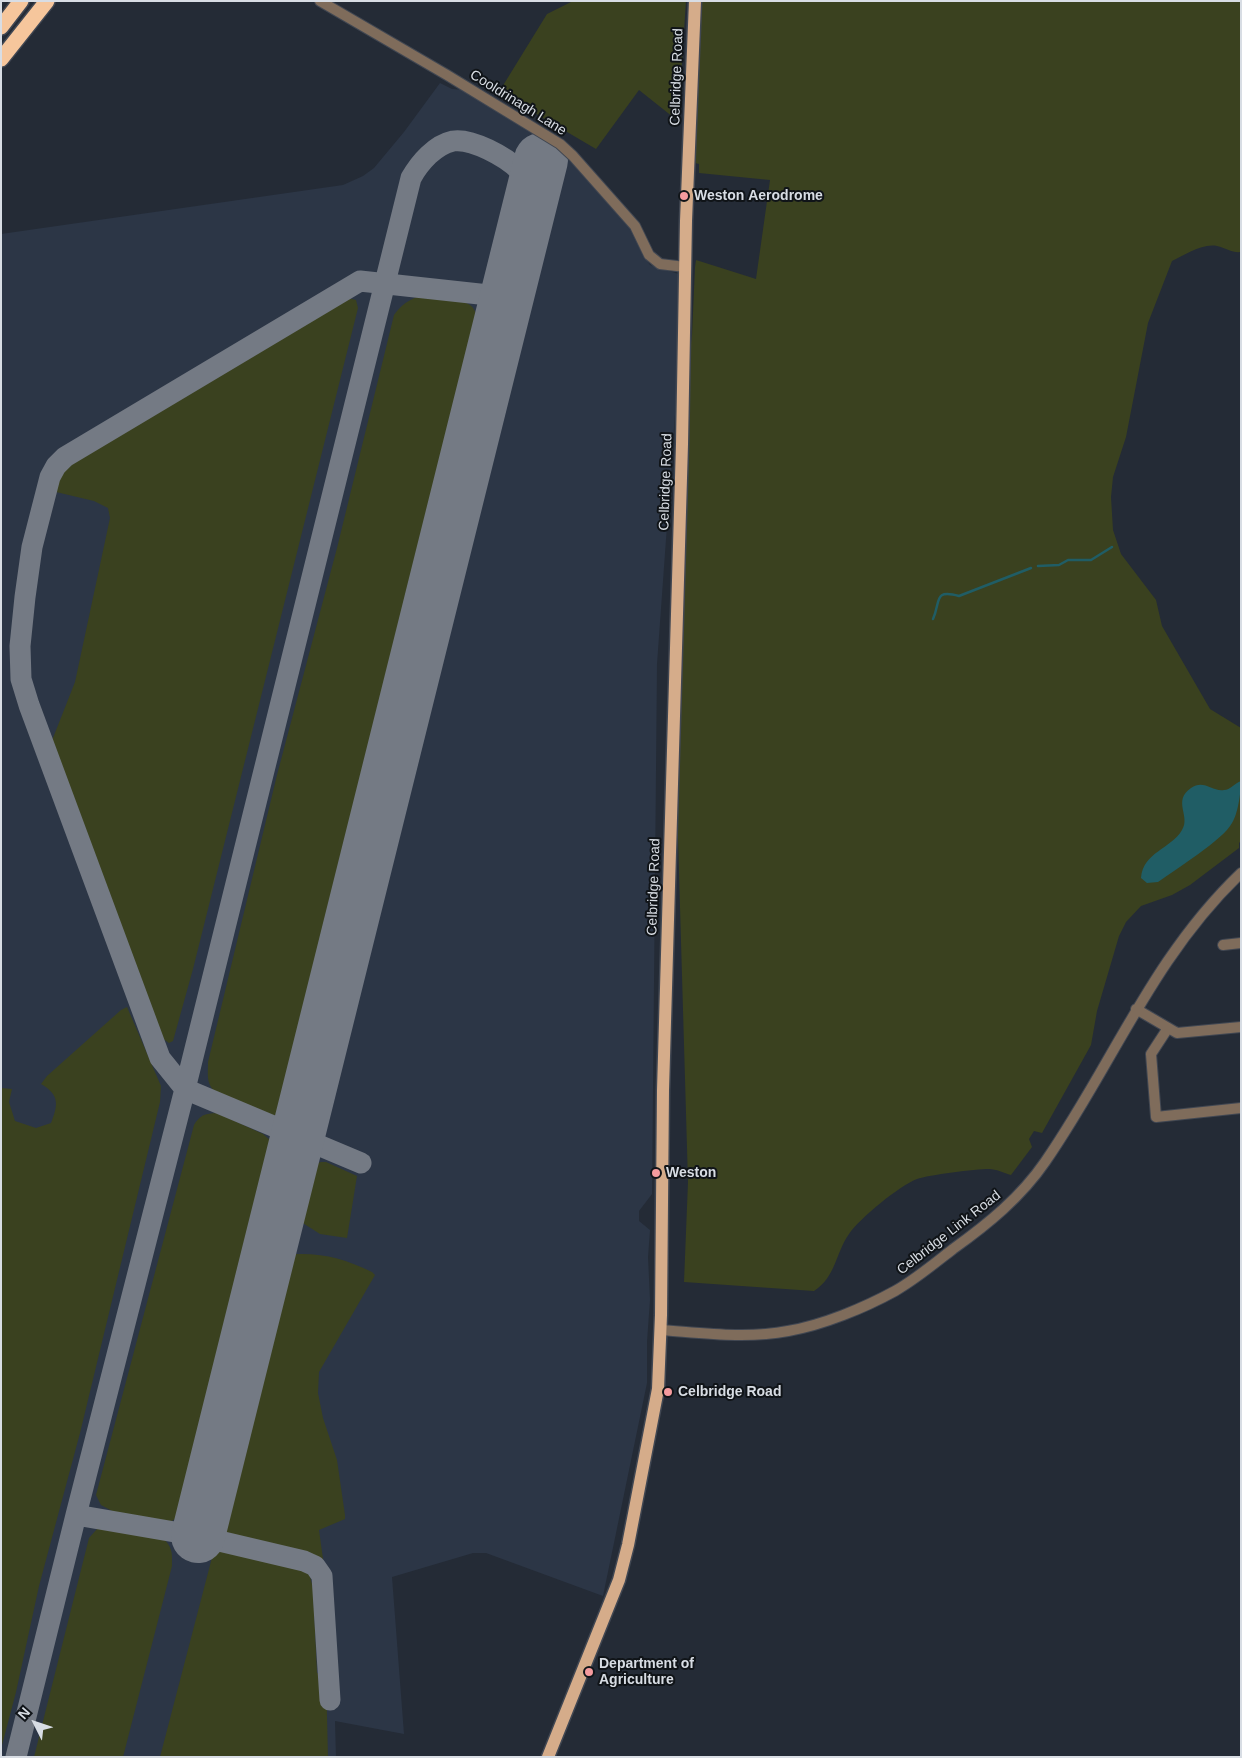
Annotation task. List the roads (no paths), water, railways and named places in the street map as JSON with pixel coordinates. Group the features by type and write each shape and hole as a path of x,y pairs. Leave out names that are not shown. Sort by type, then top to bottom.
{"highway":[{"path":"1,27 22,1"},
{"path":"1,59 47,1"}],"main road":[{"name":"Celbridge Road","path":"548,1757 618,1580 628,1545 656,1398 661,1330 661,1157 682,444 685,267 695,1"}],"street":[{"name":"Cooldrinagh Lane","path":"320,1 560,144 635,226 649,255 660,264 685,267"},
{"name":"Celbridge Link Road","path":"661,1330 734,1335 788,1331 843,1315 866,1306 896,1290 983,1228 1015,1199 1044,1164 1162,966 1212,904 1241,873"},
{"path":"1223,945 1241,943"},
{"path":"1136,1009 1177,1033 1241,1027"},
{"path":"1168,1028 1152,1054 1156,1117 1241,1108"}],"water":[{"path":"1241,781 1236,814 1232,823 1219,838 1158,882 1147,883 1141,878 1143,869 1152,856 1171,842 1182,830 1185,819 1183,798 1191,788 1204,785 1226,790"}],"waterway":[{"path":"1038,566 1059,565 1068,560 1091,560 1112,547"},
{"path":"933,619 941,595 951,594 959,596 1031,568"}],"place":[{"name":"Weston Aerodrome","path":"684,196"},
{"name":"Weston","path":"656,1173"},
{"name":"Celbridge Road","path":"668,1392"},
{"name":"Department of Agriculture","path":"589,1672"}]}
